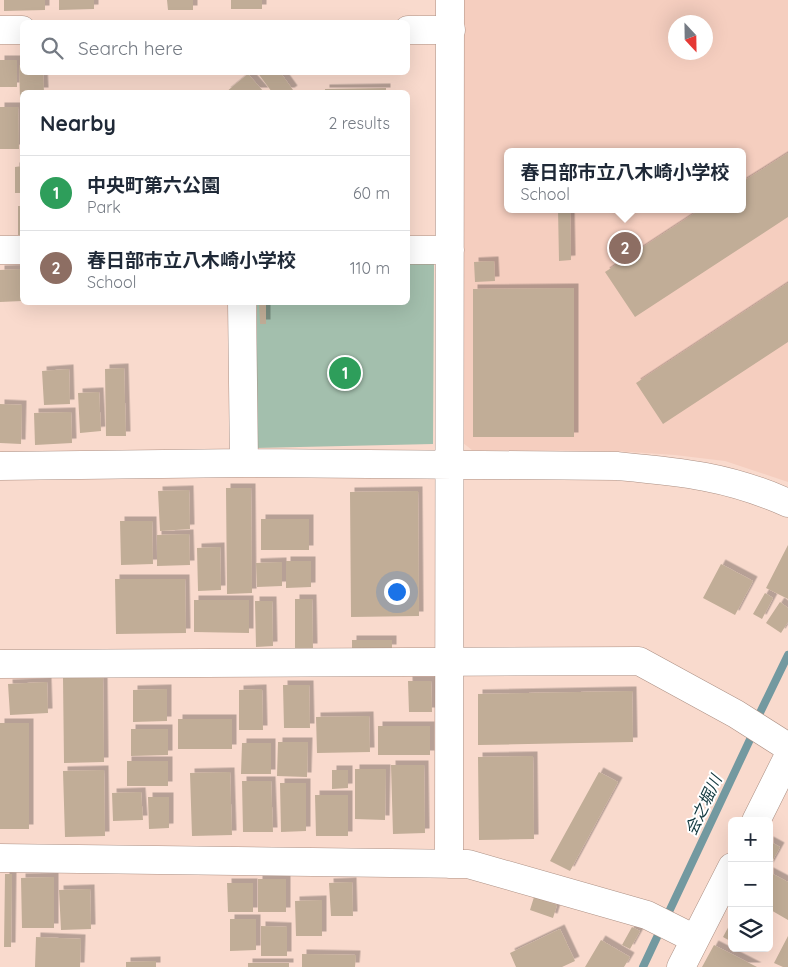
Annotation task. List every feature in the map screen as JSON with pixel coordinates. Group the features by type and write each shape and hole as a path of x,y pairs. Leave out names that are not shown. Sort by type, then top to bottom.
{"street":[{"path":"449,864 450,0"},
{"path":"0,30 20,30"},
{"path":"410,30 451,30"},
{"path":"0,250 20,250"},
{"path":"410,250 450,250"},
{"path":"242,305 244,463"},
{"path":"0,466 244,463 616,466 678,472 723,479 762,491 788,502"},
{"path":"0,664 450,660 638,661 736,714 784,748 758,817"},
{"path":"0,858 468,864 647,915 689,936"},
{"path":"681,967 689,936 728,873"}],"shaded area":[{"path":"462,0 788,0 788,482 725,461 615,451 472,450 463,443"}],"green space":[{"path":"410,264 434,264 433,444 255,448 257,305 410,305"}],"building":[{"path":"4,0 45,0 45,10 4,11"},
{"path":"59,0 94,0 94,9 59,10"},
{"path":"167,0 193,0 193,10 168,10"},
{"path":"231,0 262,0 262,9 231,9"},
{"path":"0,60 17,60 17,87 0,87"},
{"path":"19,65 20,75 43,75 44,90 20,90 20,99"},
{"path":"249,75 262,90 228,90"},
{"path":"259,75 282,75 293,90 270,90"},
{"path":"386,88 386,90 325,90"},
{"path":"0,107 18,107 19,149 0,149"},
{"path":"788,153 788,217 635,317 605,272 695,213 746,213 746,179"},
{"path":"20,166 20,193 15,193 15,167"},
{"path":"18,206 20,206 20,235 18,235"},
{"path":"558,213 570,213 571,260 559,261"},
{"path":"494,261 495,281 475,282 474,262"},
{"path":"20,269 20,301 0,302 0,270"},
{"path":"788,283 788,342 663,424 636,383"},
{"path":"574,288 574,437 473,437 473,289"},
{"path":"259,305 266,305 266,324 260,324"},
{"path":"124,368 126,436 106,436 105,369"},
{"path":"69,369 70,404 44,405 42,371"},
{"path":"99,392 101,431 80,433 78,393"},
{"path":"0,404 22,405 21,444 0,443"},
{"path":"71,412 72,443 35,445 34,413"},
{"path":"226,488 251,488 252,593 227,594"},
{"path":"189,490 190,529 160,531 158,491"},
{"path":"418,491 419,616 351,617 350,492"},
{"path":"261,519 309,519 309,550 261,550"},
{"path":"120,521 152,521 153,564 121,565"},
{"path":"189,534 190,565 157,566 157,535"},
{"path":"788,545 788,599 766,588"},
{"path":"220,547 221,590 198,591 197,548"},
{"path":"286,561 311,561 311,587 286,588"},
{"path":"282,562 282,586 257,587 256,563"},
{"path":"721,564 753,581 735,615 703,598"},
{"path":"115,579 185,579 186,633 116,634"},
{"path":"765,593 773,598 762,619 753,614"},
{"path":"295,599 312,599 313,648 295,648"},
{"path":"194,600 249,600 249,633 194,632"},
{"path":"255,601 272,601 273,646 256,647"},
{"path":"780,602 788,608 788,622 781,633 766,623"},
{"path":"352,640 392,640 392,649 352,648"},
{"path":"103,677 104,762 64,763 63,678"},
{"path":"408,681 431,681 432,712 409,712"},
{"path":"47,682 48,713 10,715 8,684"},
{"path":"283,685 309,685 310,728 284,728"},
{"path":"167,689 167,721 133,722 133,690"},
{"path":"262,689 263,730 239,730 239,690"},
{"path":"632,691 633,742 478,745 478,694"},
{"path":"369,716 370,752 317,753 316,717"},
{"path":"178,719 232,719 232,749 178,749"},
{"path":"0,723 29,723 29,829 0,829"},
{"path":"378,726 430,726 430,755 378,755"},
{"path":"131,729 168,729 168,755 131,756"},
{"path":"278,742 308,742 307,777 277,776"},
{"path":"242,743 271,743 271,774 241,774"},
{"path":"533,756 534,839 479,840 478,757"},
{"path":"127,761 168,761 168,786 127,786"},
{"path":"391,765 424,765 425,833 393,834"},
{"path":"355,769 386,769 385,820 355,819"},
{"path":"104,770 105,836 65,837 63,771"},
{"path":"332,770 348,770 348,788 332,789"},
{"path":"230,772 232,835 192,836 190,773"},
{"path":"599,772 618,782 570,871 550,861"},
{"path":"242,781 271,781 273,832 243,832"},
{"path":"280,783 306,783 306,831 281,832"},
{"path":"141,792 143,820 113,821 112,793"},
{"path":"315,795 348,795 348,836 316,836"},
{"path":"148,797 169,797 169,828 149,829"},
{"path":"773,843 780,847 773,860"},
{"path":"5,874 12,874 11,947 4,947"},
{"path":"773,874 788,882 788,920 773,911"},
{"path":"54,877 54,928 22,928 21,878"},
{"path":"258,879 286,879 286,912 258,912"},
{"path":"352,882 353,916 331,916 329,883"},
{"path":"227,883 253,883 253,912 228,912"},
{"path":"90,889 91,929 61,930 59,890"},
{"path":"534,897 557,905 553,918 530,910"},
{"path":"322,900 322,936 296,936 295,901"},
{"path":"230,919 256,919 256,950 230,951"},
{"path":"261,926 287,927 287,956 261,956"},
{"path":"632,927 640,931 630,949 622,945"},
{"path":"728,928 728,940 723,937"},
{"path":"560,929 575,961 562,967 516,967 510,953"},
{"path":"788,936 788,967 783,967 774,963"},
{"path":"36,937 81,939 80,967 35,967"},
{"path":"601,940 630,957 624,967 585,967"},
{"path":"714,945 757,967 702,967"},
{"path":"302,954 356,955 355,967 302,967"},
{"path":"156,961 156,967 126,967 126,962"},
{"path":"248,963 289,963 289,967 248,967"}],"waterway":[{"name":"会之堀川","path":"756,721 788,655"},
{"name":"会之堀川","path":"643,967 754,731"}],"place":[{"name":"春日部市立八木崎小学校","path":"625,248"},
{"name":"中央町第六公園","path":"345,373"}]}
